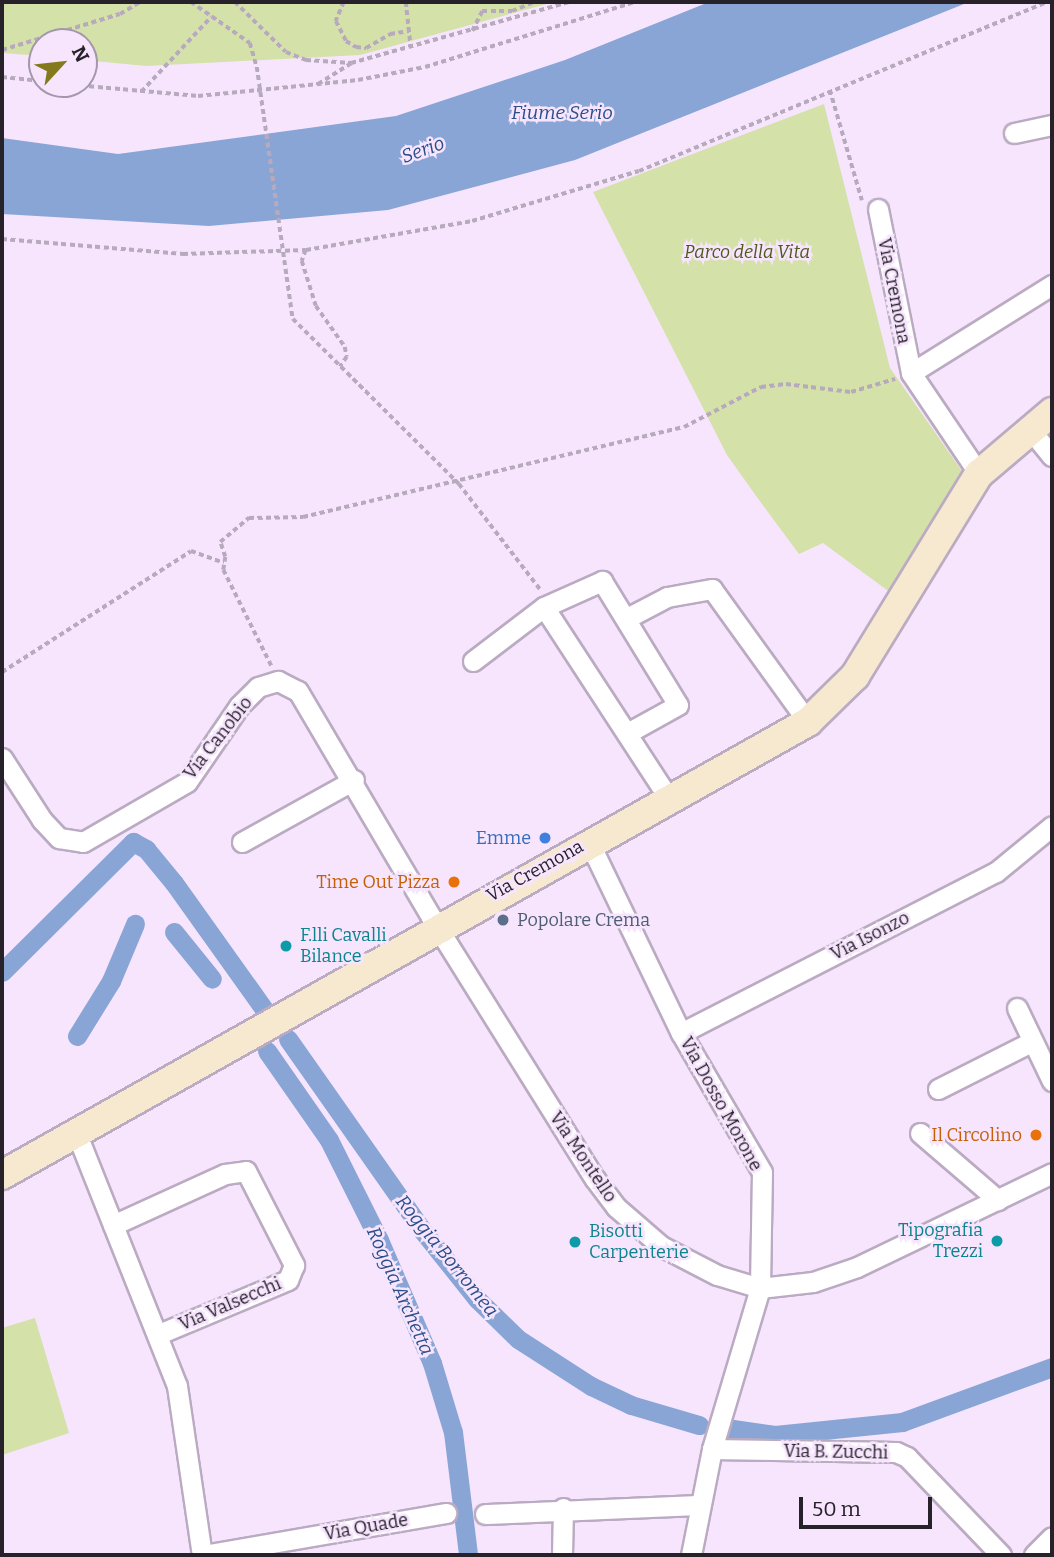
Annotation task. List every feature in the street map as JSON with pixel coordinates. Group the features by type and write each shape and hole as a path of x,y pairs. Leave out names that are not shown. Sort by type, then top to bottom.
{"street":[{"path":"1014,133 1052,125"},
{"name":"Via Cremona","path":"878,209 911,373 979,474"},
{"name":"Via Cremona","path":"911,373 1052,285"},
{"name":"Via Cremona","path":"2,1175 668,797 808,722 855,676 979,474 1029,428 1052,412"},
{"path":"1029,428 1052,456"},
{"path":"473,661 548,606 602,581 678,705 629,732"},
{"path":"627,618 667,597 712,589 808,722"},
{"path":"548,606 668,797"},
{"path":"278,681 298,691 354,780 437,927"},
{"name":"Via Canobio","path":"2,758 42,820 59,838 83,842 187,782 239,706 258,687 278,681"},
{"path":"242,842 354,780"},
{"name":"Via Isonzo","path":"681,1034 996,872 1052,826"},
{"name":"Via Dosso Morone","path":"589,842 681,1034 762,1172 760,1288 712,1449 691,1555"},
{"name":"Via Montello","path":"437,927 615,1207 661,1246 717,1275 760,1288 813,1282 857,1267 1052,1173"},
{"path":"1017,1007 1052,1081"},
{"path":"938,1089 1033,1041"},
{"name":"Via Valsecchi","path":"76,1132 159,1334 177,1385 202,1555"},
{"path":"919,1133 998,1200"},
{"name":"Via Valsecchi","path":"113,1225 225,1174 246,1171 293,1265 288,1280 159,1334"},
{"name":"Via B. Zucchi","path":"712,1449 896,1452 923,1473 1002,1555"},
{"path":"485,1514 563,1508 700,1505"},
{"path":"562,1555 563,1508"},
{"name":"Via Quade","path":"202,1555 446,1513"},
{"path":"1034,1555 1052,1537"}],"path":[{"path":"2,50 120,14 141,2"},
{"path":"191,2 250,43 257,67 293,319 458,484 548,606"},
{"path":"235,2 286,52 306,60 351,63 471,33 559,8 570,2"},
{"path":"344,2 336,22 346,41 356,47 366,48 390,34 409,31"},
{"path":"406,2 411,48"},
{"path":"471,33 482,11 512,11 534,2"},
{"path":"559,2 559,8"},
{"path":"98,88 198,96 317,85 425,67 635,2"},
{"path":"2,239 183,254 306,250 472,220 639,171 1048,2"},
{"path":"140,93 211,17"},
{"path":"317,85 351,63"},
{"path":"2,77 28,80"},
{"path":"830,90 864,203 878,209"},
{"path":"306,250 303,261 311,295 345,347 347,357 340,367"},
{"path":"278,681 223,570 220,542 248,518 303,517 458,484 695,424 734,397 761,387 786,384 851,392 911,373"},
{"path":"2,672 191,551 224,564"}],"green space":[{"path":"2,2 554,2 360,55 146,66 98,61 98,28 28,28 28,55 2,53"},
{"name":"Parco della Vita","path":"824,104 890,368 964,474 891,593 823,543 799,554 727,455 593,192"},
{"path":"35,1318 69,1433 2,1455 2,1328"}],"water":[{"name":"Fiume Serio","path":"709,2 969,2 575,160 388,210 209,226 2,214 2,138 118,154 396,116 565,60"}],"waterway":[{"name":"Roggia Borromea","path":"2,972 133,842 146,849 174,883 264,1009"},
{"name":"Roggia Archetta","path":"77,1036 111,981 135,924"},
{"name":"Roggia Archetta","path":"174,932 212,979"},
{"name":"Roggia Borromea","path":"288,1039 422,1230 477,1299 518,1339 591,1386 631,1405 699,1425"},
{"name":"Roggia Archetta","path":"267,1051 329,1140 379,1240 432,1363 453,1432 468,1555"},
{"name":"Roggia Borromea","path":"726,1428 775,1435 902,1422 1052,1367"}],"place":[{"name":"Emme","path":"545,838"},
{"name":"Time Out Pizza","path":"454,882"},
{"name":"Popolare Crema","path":"503,920"},
{"name":"F.lli Cavalli Bilance","path":"286,946"},
{"name":"Il Circolino","path":"1036,1135"},
{"name":"Tipografia Trezzi","path":"997,1241"},
{"name":"Bisotti Carpenterie","path":"575,1242"}],"water label":[{"name":"Serio","path":"423,150"}]}
